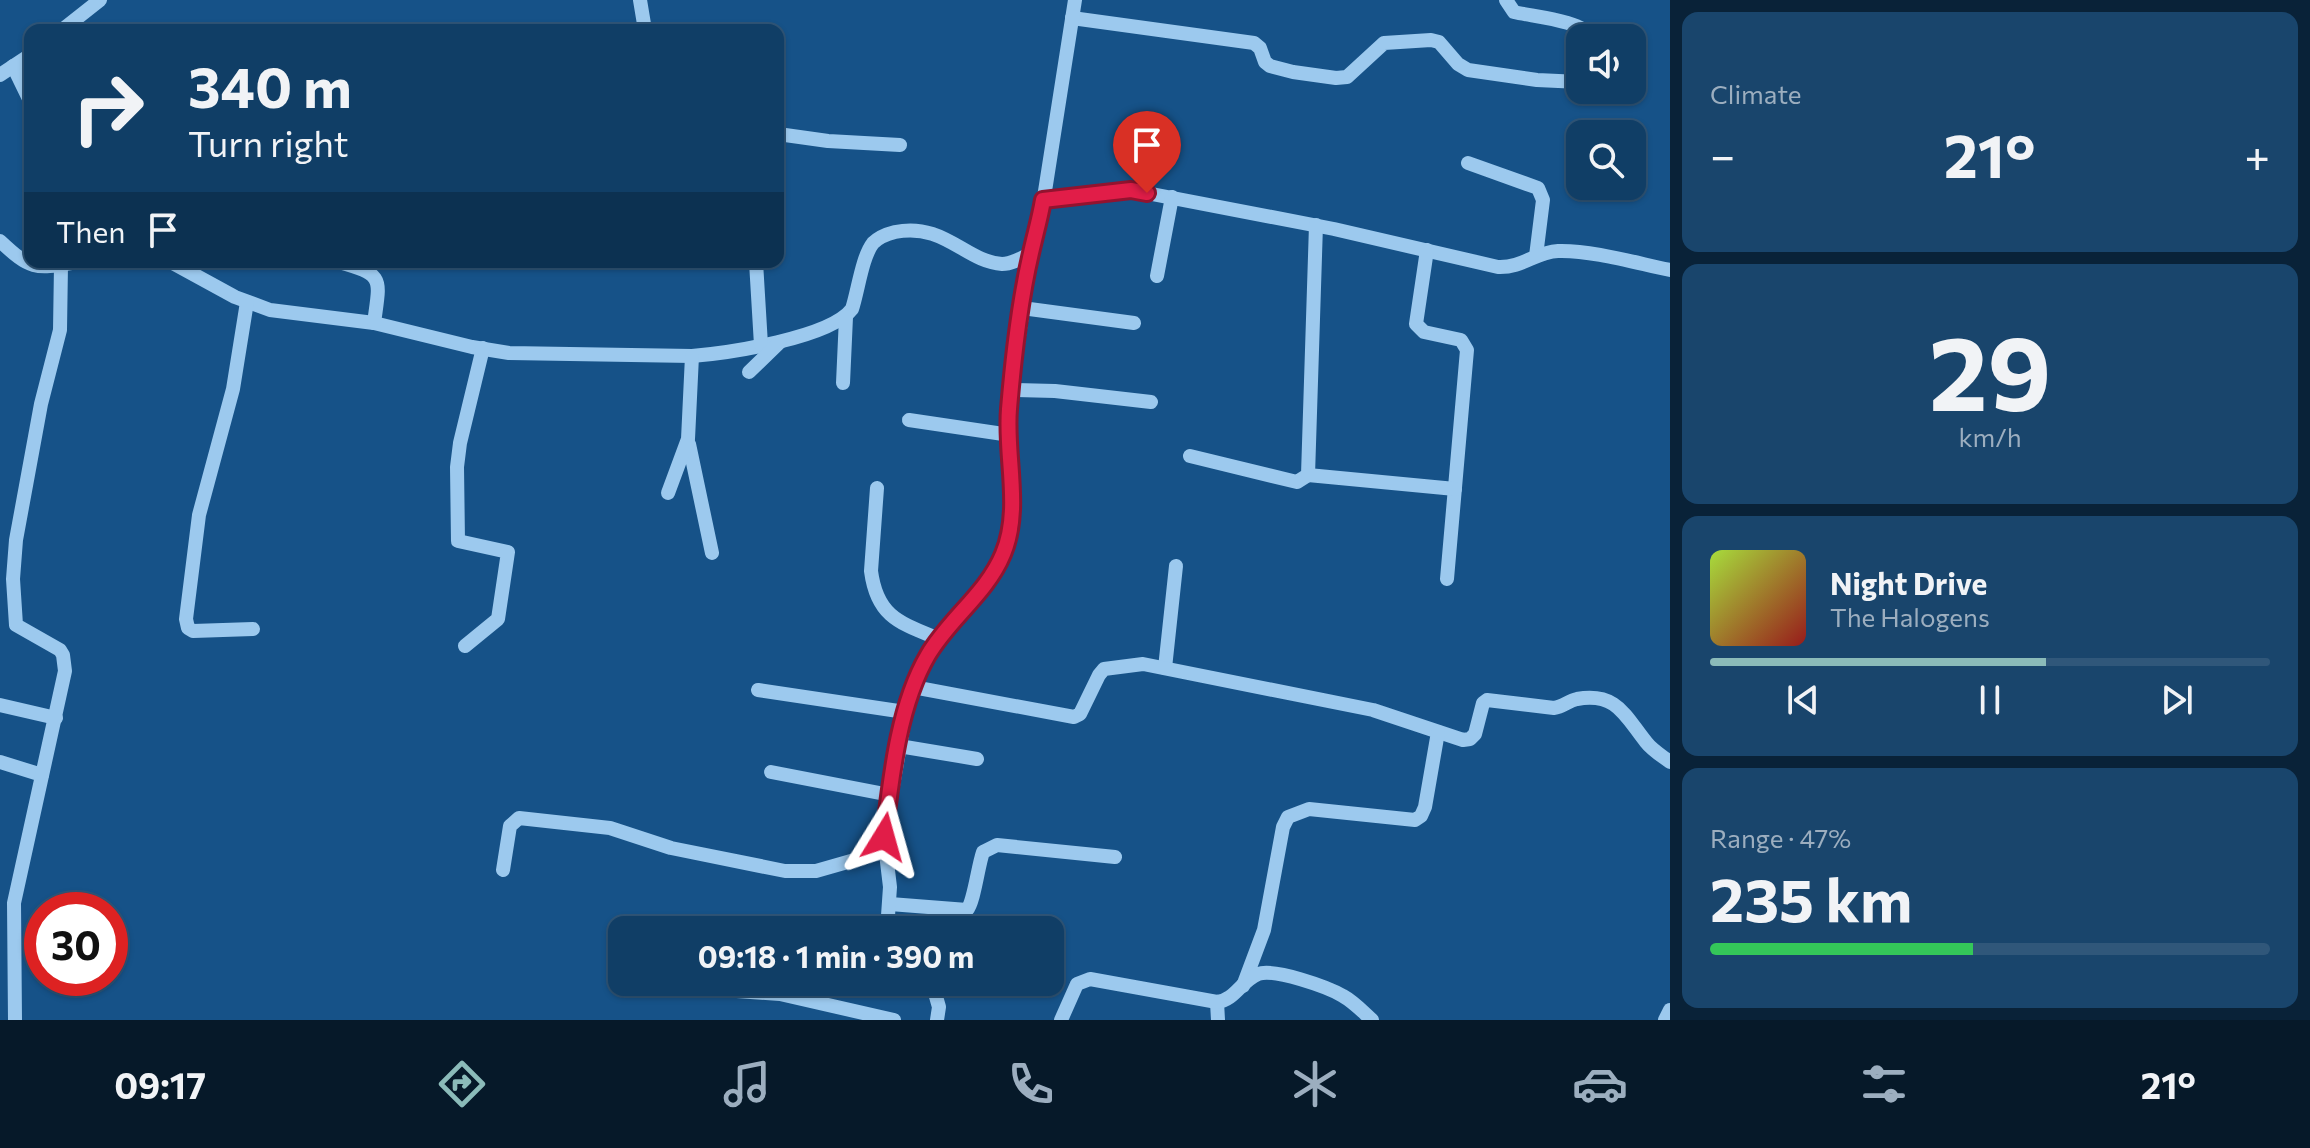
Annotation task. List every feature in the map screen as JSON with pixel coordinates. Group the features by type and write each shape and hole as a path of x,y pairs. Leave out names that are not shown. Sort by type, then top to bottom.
{"street":[{"path":"70,24 100,0"},
{"path":"640,0 644,24"},
{"path":"889,916 889,872 884,837 905,712 927,657 991,577 1004,553 1009,534 1008,412 1022,308 1031,253 1040,223 1075,0"},
{"path":"1506,0 1514,12 1568,24"},
{"path":"1072,18 1254,43 1270,66 1336,78 1347,77 1384,43 1431,40 1439,42 1458,64 1468,70 1566,81"},
{"path":"0,75 24,59"},
{"path":"13,66 24,89"},
{"path":"784,135 900,145"},
{"path":"1468,163 1538,188 1543,200 1536,256"},
{"path":"1043,200 1131,190 1316,225 1510,267 1524,264 1536,256 1569,251 1670,270"},
{"path":"1157,276 1172,197"},
{"path":"1308,475 1316,225"},
{"path":"182,268 247,302 270,310 374,323 509,353 692,356 781,341 832,325 846,317 852,309 872,245 892,233 906,230 938,236 1000,264 1019,260 1031,253"},
{"path":"0,241 24,263"},
{"path":"1427,250 1416,324 1424,332 1461,340 1467,350 1447,579"},
{"path":"15,1020 7,901 42,775 65,671 60,650 21,630 7,618 16,540 41,404 60,330 61,268"},
{"path":"358,268 373,274 377,282 374,323"},
{"path":"756,268 761,345"},
{"path":"247,302 233,389 199,515 186,619 188,628 193,631 253,629"},
{"path":"1022,308 1134,323"},
{"path":"843,383 846,317"},
{"path":"749,372 781,341"},
{"path":"465,646 498,619 508,552 458,541 457,467 460,443 483,348"},
{"path":"692,356 688,439 712,553"},
{"path":"1011,390 1055,391 1151,402"},
{"path":"909,420 1010,435"},
{"path":"668,493 688,439"},
{"path":"1190,456 1297,482 1308,475 1455,489"},
{"path":"877,488 871,556 872,583 888,616 939,639"},
{"path":"1165,668 1176,566"},
{"path":"913,687 1068,718 1080,714 1104,669 1143,664 1373,710 1463,740 1475,734 1483,703 1487,700 1554,708 1575,699 1608,701 1623,710 1648,745 1670,762"},
{"path":"758,690 905,712"},
{"path":"0,705 56,718"},
{"path":"1243,986 1264,930 1283,827 1288,817 1309,809 1415,820 1425,807 1438,732"},
{"path":"899,746 977,759"},
{"path":"0,762 42,775"},
{"path":"771,772 890,795"},
{"path":"503,870 510,826 519,818 610,828 671,848 785,871 816,871 886,851"},
{"path":"890,904 967,910 972,901 983,852 997,845 1115,857"},
{"path":"1061,1020 1077,984 1090,979 1217,1002 1231,998 1260,973 1275,973 1342,995 1372,1020"},
{"path":"783,996 894,1020"},
{"path":"937,996 937,1020"},
{"path":"1217,1002 1218,1020"},
{"path":"1665,1020 1670,1010"}],"route":[{"path":"884,837 903,721 918,675 939,639 991,577 1004,553 1009,534 1011,485 1008,412 1031,253 1043,200 1131,190 1147,193"}]}
